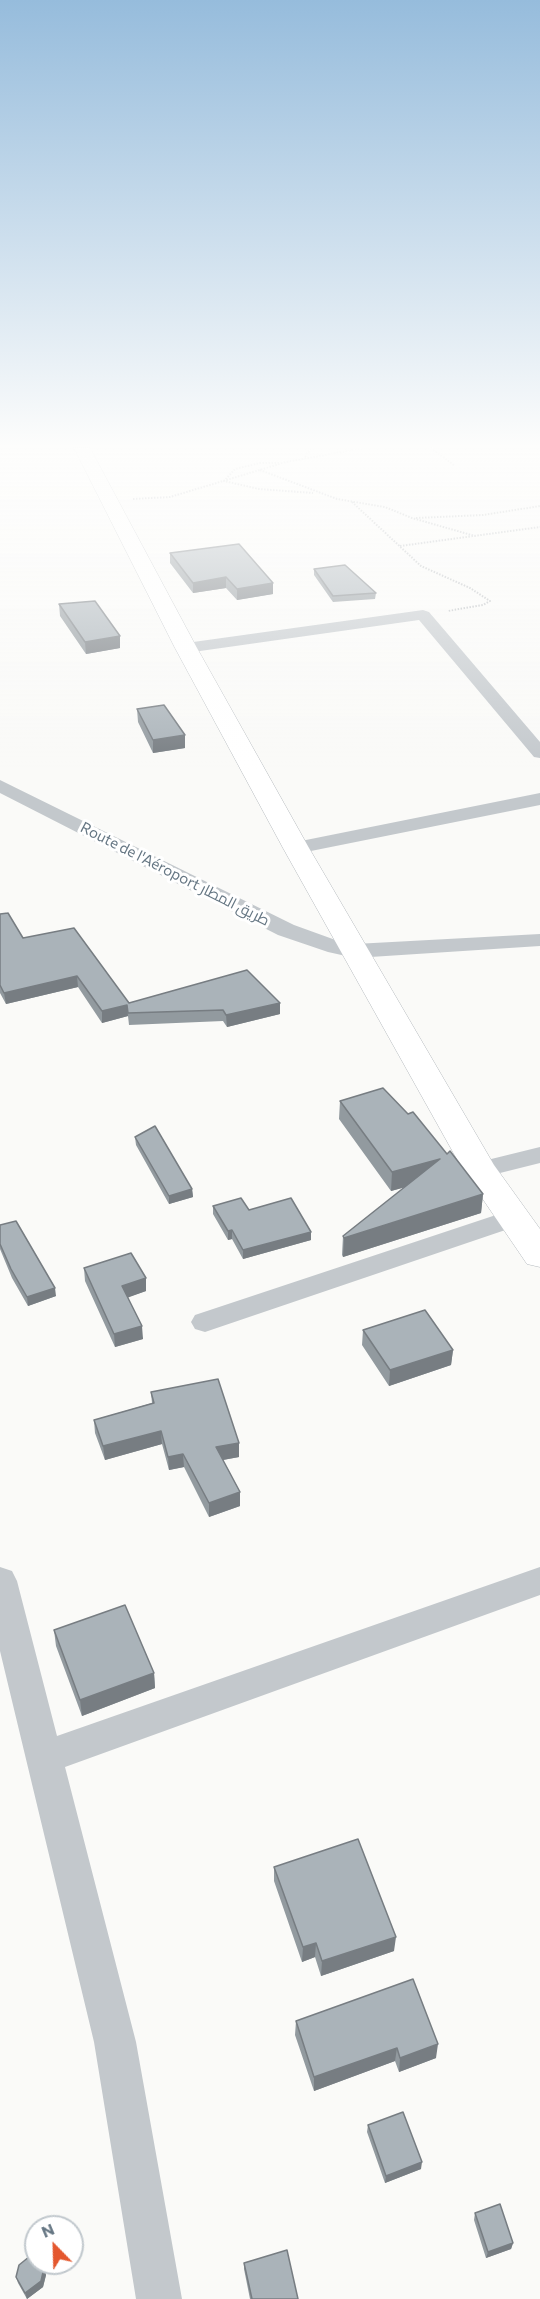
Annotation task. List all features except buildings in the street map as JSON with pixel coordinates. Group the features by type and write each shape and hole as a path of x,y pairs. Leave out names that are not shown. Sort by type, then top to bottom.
{"main road":[{"path":"139,555 186,648 296,848 480,1170 540,1256"}],"street":[{"path":"186,648 423,615 540,753"},
{"name":"Route de l'Aéroport طريق المطار","path":"0,786 286,930 355,951"},
{"path":"296,848 540,799"},
{"path":"355,951 540,940"},
{"path":"480,1170 540,1155"},
{"path":"205,1322 514,1218"},
{"path":"0,1581 115,2043 159,2299"},
{"path":"44,1757 540,1581"}],"path":[{"path":"409,555 427,571 460,583 490,601 483,605 423,615"}]}
